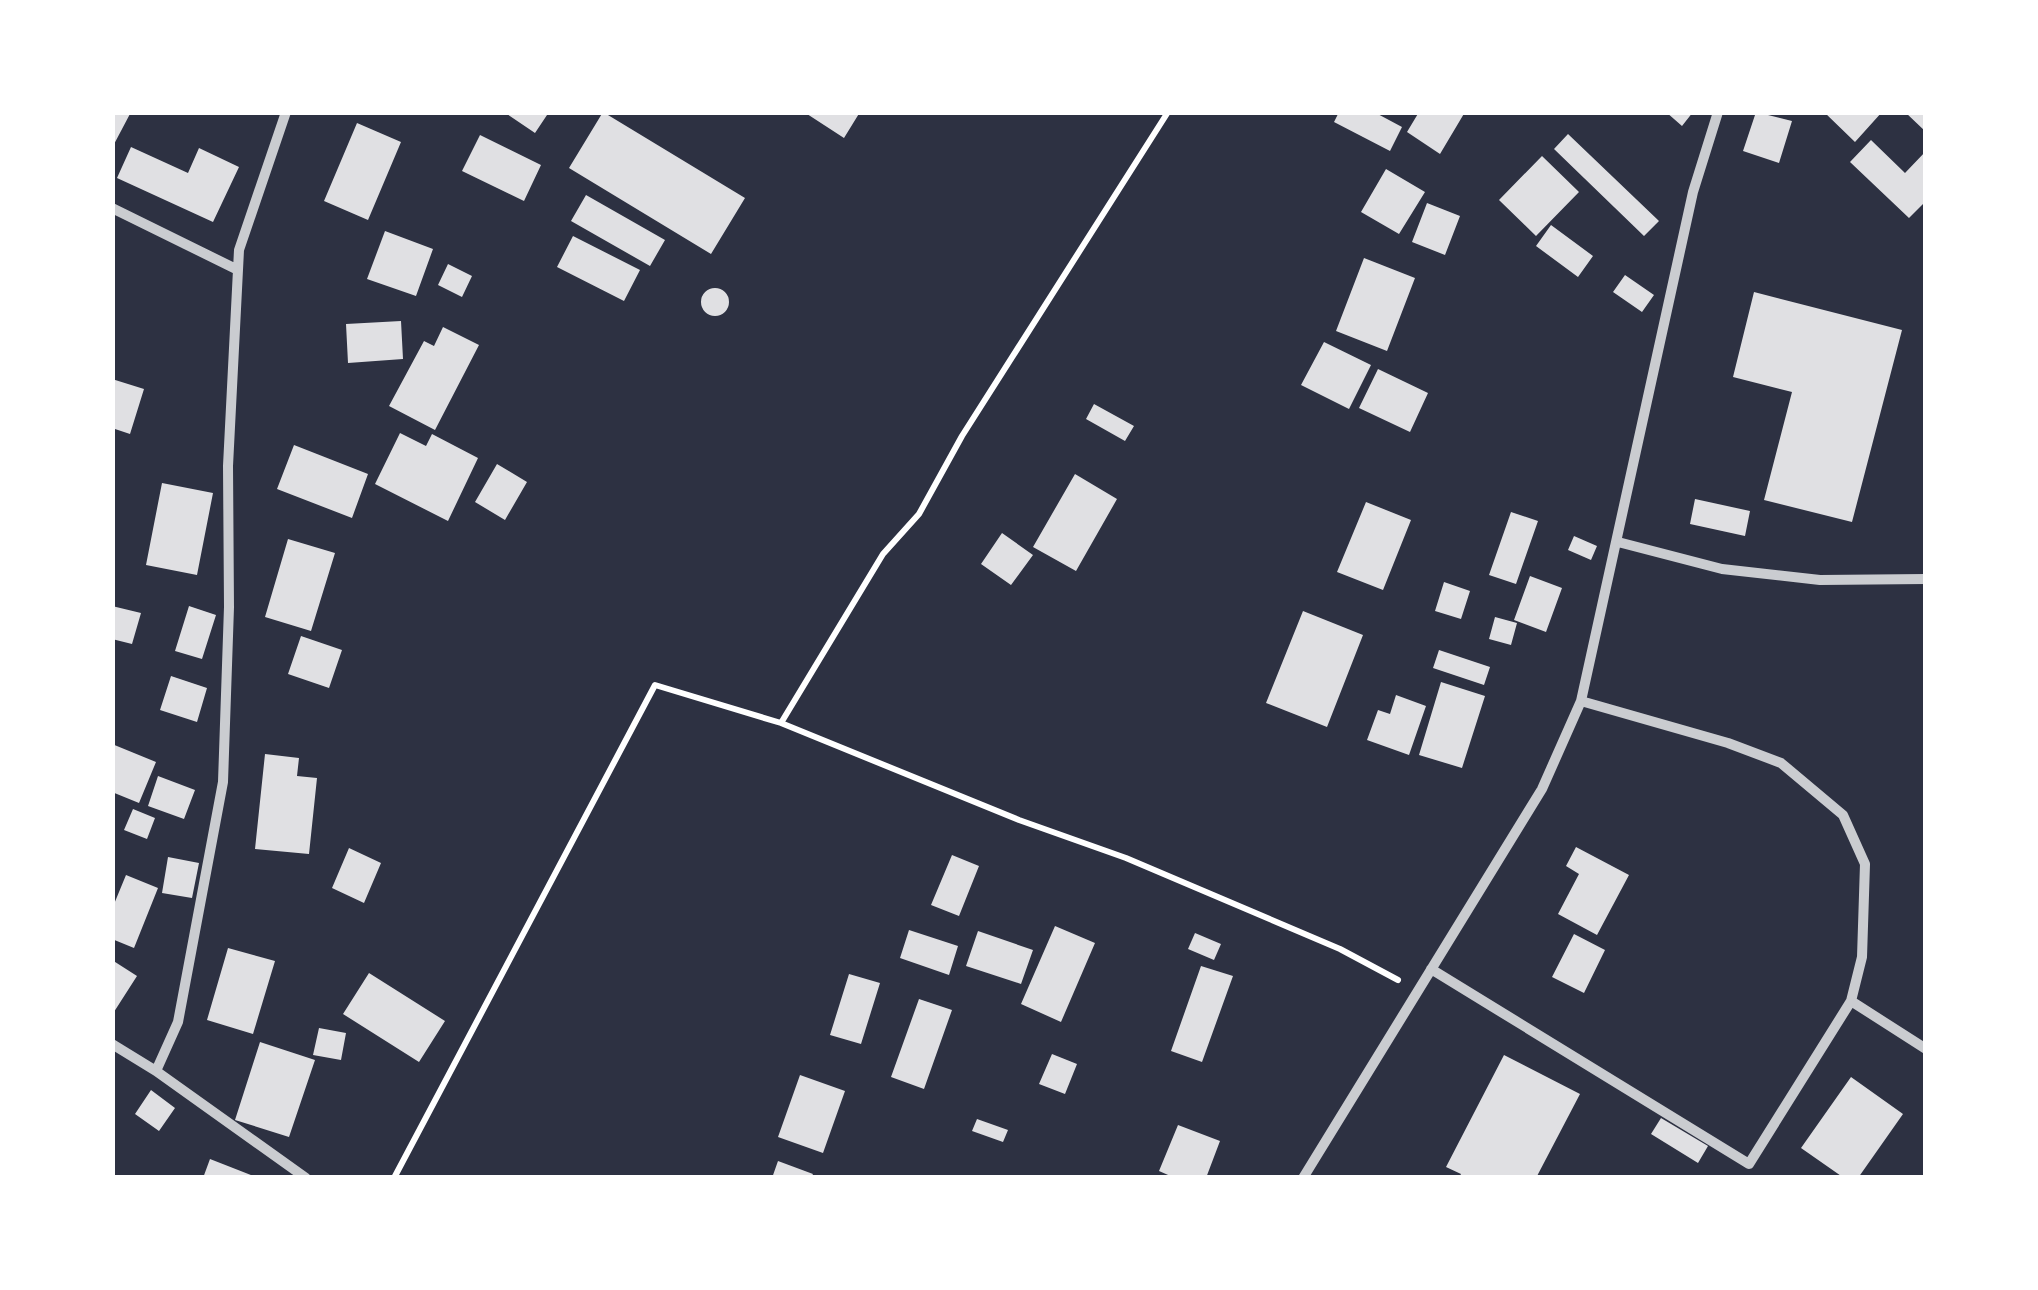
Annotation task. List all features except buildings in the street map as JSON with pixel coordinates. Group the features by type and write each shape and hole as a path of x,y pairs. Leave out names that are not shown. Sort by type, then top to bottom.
{"street":[{"path":"156,1071 178,1022 224,782 228,466 239,250 286,112"},
{"path":"1303,1178 1542,789 1581,701 1693,192 1718,112"},
{"path":"112,208 238,270"},
{"path":"1618,542 1722,569 1820,580 1926,580"},
{"path":"1432,970 1749,1164 1851,1001 1862,957 1865,864 1842,815 1781,762 1581,701"},
{"path":"1851,1001 1926,1049"},
{"path":"112,1044 306,1178"}],"path":[{"path":"780,723 883,554 920,514 962,436 1168,112"},
{"path":"394,1178 655,685 780,723 1144,866 1340,949 1416,990"}]}
